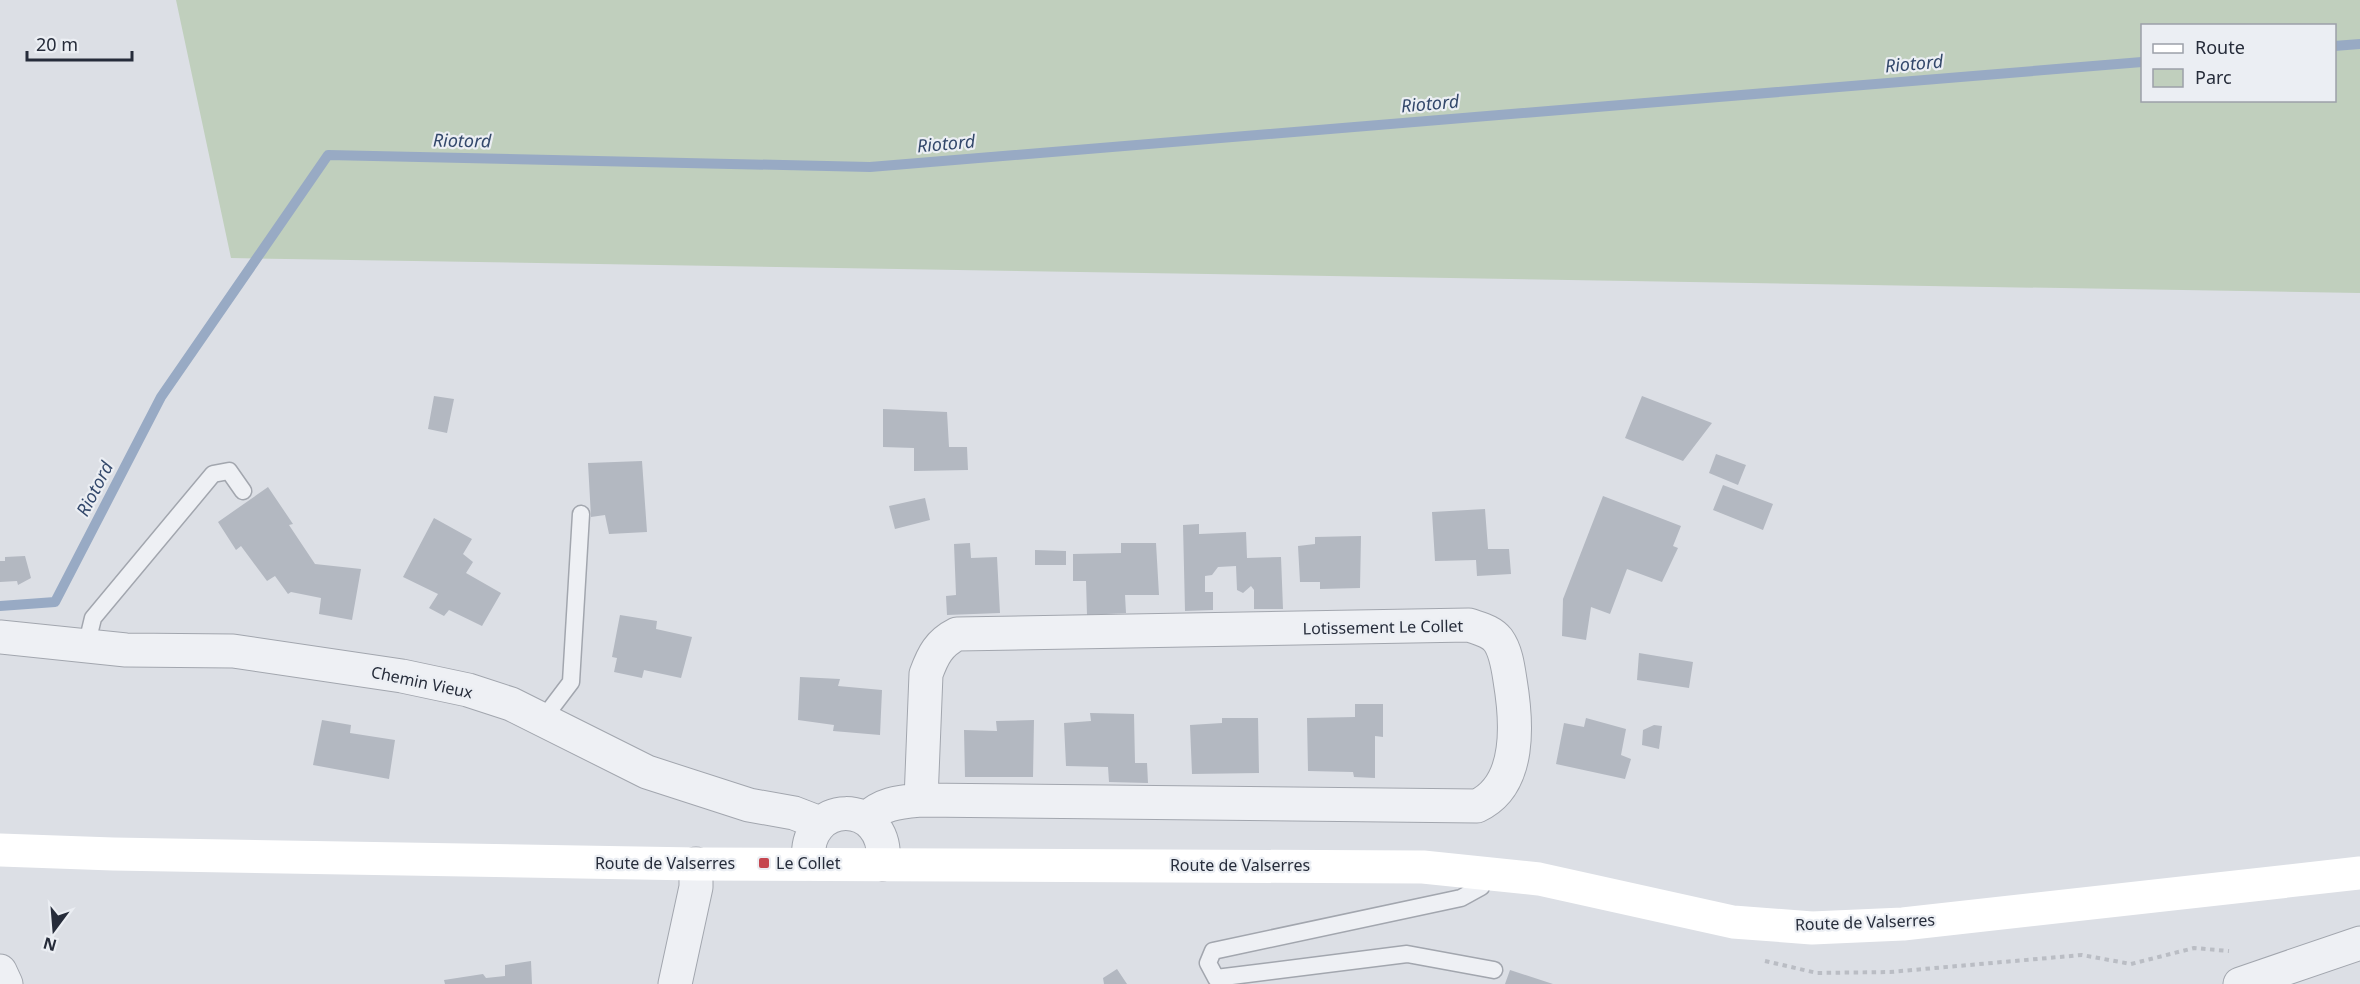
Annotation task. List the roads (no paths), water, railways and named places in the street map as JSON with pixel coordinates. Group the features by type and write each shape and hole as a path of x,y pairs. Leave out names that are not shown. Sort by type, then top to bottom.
{"street":[{"name":"Lotissement Le Collet","path":"866,819 876,809 895,802 921,800 1477,806 1491,799 1502,784 1513,751 1516,715 1506,658 1498,640 1487,631 1469,625 957,634 943,642 931,659 926,674 921,800"},
{"name":"Chemin Vieux","path":"0,637 86,647 233,651 293,658 402,676 468,690 511,704 647,772 749,806 794,813 820,823"},
{"path":"809,863 807,849 820,823 842,814 855,814 866,819 882,838 883,864"},
{"name":"Route de Valserres","path":"0,850 696,864 1353,865 1483,872 1539,879 1733,922 1812,928 1903,924 2360,873"},
{"path":"675,984 696,887 696,864"},
{"path":"2240,984 2360,943"},
{"path":"0,971 6,984"}],"lane":[{"path":"86,647 93,618 213,474 229,471 243,491"},
{"path":"543,719 571,682 581,514"},
{"path":"1483,872 1480,887 1461,898 1250,941 1214,951 1208,963 1216,978 1407,954 1494,970"}],"waterway":[{"name":"Riotord","path":"2336,46 2360,44"},
{"name":"Riotord","path":"0,606 55,602 161,397 328,155 870,167 2141,62"}],"place":[{"name":"Le Collet","path":"764,863"}]}
